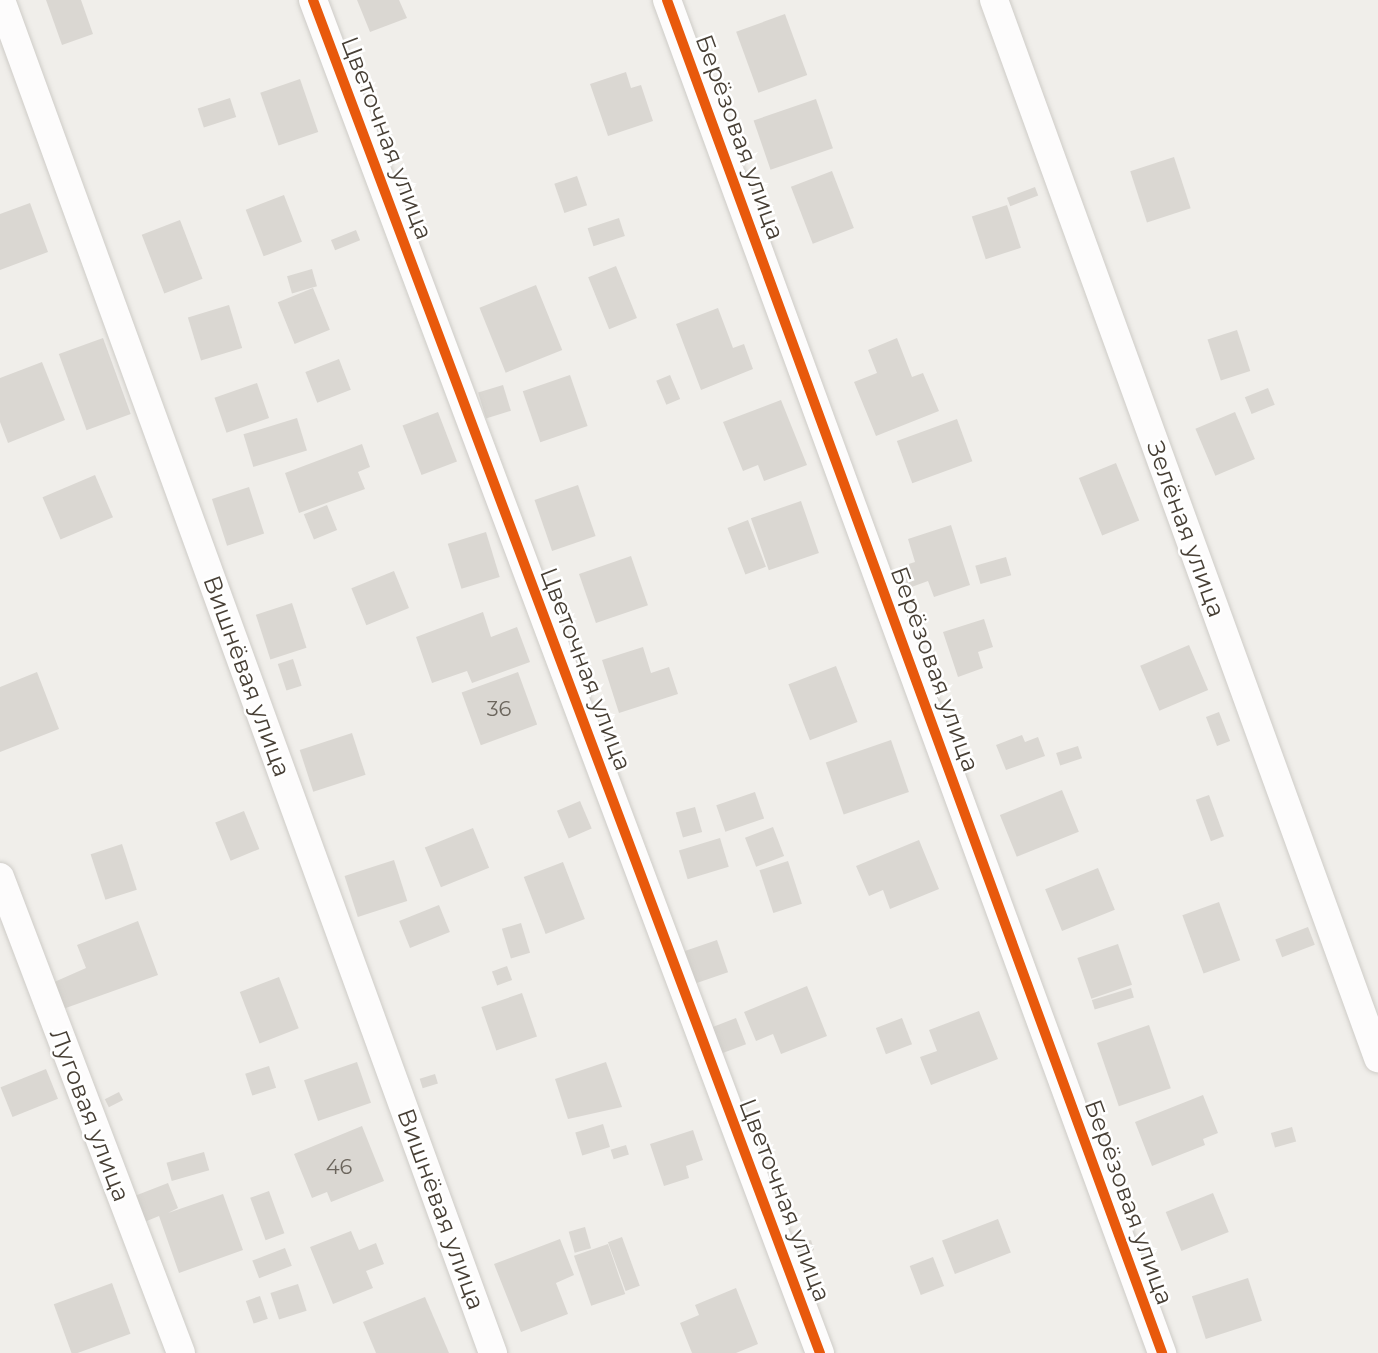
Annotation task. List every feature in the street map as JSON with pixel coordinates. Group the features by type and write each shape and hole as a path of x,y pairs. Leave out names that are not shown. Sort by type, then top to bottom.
{"street":[{"name":"Вишнёвая улица","path":"1,0 493,1353"},
{"name":"Цветочная улица","path":"313,0 820,1353"},
{"name":"Берёзовая улица","path":"667,0 1163,1353"},
{"name":"Зелёная улица","path":"994,0 1378,1058"},
{"name":"Луговая улица","path":"0,877 181,1353"}],"building":[{"path":"46,0 81,0 93,34 62,45"},
{"path":"357,0 399,0 407,18 370,32"},
{"path":"785,14 807,75 758,93 736,32"},
{"path":"626,72 631,88 641,85 653,121 608,136 590,84"},
{"path":"300,79 318,132 279,146 260,93"},
{"path":"230,98 236,117 204,128 198,109"},
{"path":"816,99 833,148 771,170 754,120"},
{"path":"1174,157 1191,208 1147,223 1130,171"},
{"path":"832,171 854,228 813,244 791,187"},
{"path":"577,176 587,205 564,213 554,184"},
{"path":"1035,187 1038,195 1010,206 1007,198"},
{"path":"284,195 302,242 264,256 246,210"},
{"path":"30,203 48,252 0,270 0,214"},
{"path":"1007,205 1021,248 986,259 972,216"},
{"path":"619,218 625,236 593,246 588,228"},
{"path":"180,220 203,279 164,294 142,235"},
{"path":"356,230 360,240 335,250 331,240"},
{"path":"616,266 637,318 609,329 588,277"},
{"path":"312,269 317,286 292,293 287,276"},
{"path":"536,285 562,350 506,373 479,308"},
{"path":"313,288 330,330 295,344 278,302"},
{"path":"229,305 242,348 201,361 188,318"},
{"path":"718,308 733,348 744,344 753,369 701,390 676,324"},
{"path":"1237,330 1250,371 1221,380 1208,340"},
{"path":"103,338 131,414 87,430 59,354"},
{"path":"897,338 912,377 923,373 939,411 876,436 854,382 877,373 868,350"},
{"path":"339,359 351,390 317,403 305,372"},
{"path":"42,362 65,420 8,443 0,422 0,378"},
{"path":"570,375 588,426 540,442 523,391"},
{"path":"670,375 680,399 666,405 656,381"},
{"path":"257,383 269,418 226,433 214,398"},
{"path":"503,385 511,411 486,418 478,393"},
{"path":"1268,388 1275,405 1252,414 1245,397"},
{"path":"781,400 807,465 764,481 758,465 743,471 723,422"},
{"path":"438,412 457,461 422,475 403,426"},
{"path":"1235,412 1255,459 1215,476 1195,429"},
{"path":"297,418 307,451 253,467 243,434"},
{"path":"957,419 972,461 912,483 897,441"},
{"path":"362,444 370,467 358,472 365,489 299,513 285,473"},
{"path":"1116,463 1139,520 1102,535 1079,478"},
{"path":"95,475 113,517 61,540 43,497"},
{"path":"578,485 596,536 552,551 535,500"},
{"path":"249,487 264,534 227,546 212,499"},
{"path":"801,501 819,553 769,570 751,518"},
{"path":"327,505 337,530 314,539 304,514"},
{"path":"748,520 766,567 745,575 727,528"},
{"path":"951,525 970,585 934,597 928,581 906,589 899,567 915,562 908,539"},
{"path":"486,532 500,577 461,589 448,544"},
{"path":"631,556 648,605 596,623 579,574"},
{"path":"1006,557 1011,575 980,584 975,566"},
{"path":"394,571 409,608 366,625 351,588"},
{"path":"292,603 307,648 270,659 256,615"},
{"path":"483,612 491,637 517,627 530,662 472,683 467,671 432,683 416,637"},
{"path":"984,619 993,647 978,652 983,668 958,677 943,632"},
{"path":"1189,645 1208,690 1159,711 1140,666"},
{"path":"643,647 651,673 669,667 678,694 619,713 602,660"},
{"path":"293,659 302,686 286,691 278,664"},
{"path":"836,666 858,722 810,740 788,684"},
{"path":"37,672 59,729 0,752 0,687"},
{"path":"518,672 537,725 481,745 462,693"},
{"path":"1219,712 1230,741 1217,746 1206,717"},
{"path":"352,733 366,775 313,792 300,750"},
{"path":"1022,735 1025,742 1038,737 1045,756 1006,770 996,745"},
{"path":"891,740 909,792 844,814 826,762"},
{"path":"1078,746 1082,758 1060,765 1056,753"},
{"path":"1062,790 1079,832 1017,857 1000,815"},
{"path":"755,792 764,818 725,832 716,805"},
{"path":"1209,795 1224,836 1211,841 1196,800"},
{"path":"580,801 592,829 569,838 557,811"},
{"path":"695,807 702,832 683,838 676,813"},
{"path":"244,811 259,849 231,861 215,823"},
{"path":"773,827 784,856 756,867 745,838"},
{"path":"473,828 489,868 441,887 425,847"},
{"path":"720,838 729,867 688,879 679,851"},
{"path":"919,840 939,889 890,909 883,890 869,896 856,866"},
{"path":"122,844 137,890 105,900 91,854"},
{"path":"394,860 407,901 358,917 345,876"},
{"path":"788,861 802,904 773,913 759,870"},
{"path":"563,862 585,919 546,934 524,877"},
{"path":"1098,868 1115,910 1062,931 1045,889"},
{"path":"1219,902 1240,960 1204,974 1182,915"},
{"path":"439,905 450,932 410,948 399,921"},
{"path":"138,921 158,975 63,1009 52,983 86,968 77,945"},
{"path":"521,923 530,953 511,958 502,929"},
{"path":"1308,927 1315,945 1282,957 1275,940"},
{"path":"717,940 728,972 693,984 682,952"},
{"path":"1118,944 1132,985 1091,999 1077,958"},
{"path":"507,966 512,980 497,986 492,971"},
{"path":"279,977 299,1028 259,1043 240,992"},
{"path":"807,986 827,1036 781,1054 773,1034 756,1041 744,1012"},
{"path":"1131,988 1134,998 1095,1010 1092,1000"},
{"path":"522,993 537,1036 496,1050 481,1007"},
{"path":"979,1011 998,1059 931,1085 920,1057 937,1051 929,1030"},
{"path":"736,1018 746,1044 721,1054 711,1028"},
{"path":"902,1018 912,1044 886,1054 876,1028"},
{"path":"1149,1025 1171,1088 1119,1106 1097,1043"},
{"path":"357,1062 371,1103 318,1121 304,1080"},
{"path":"606,1062 622,1107 568,1119 555,1079"},
{"path":"269,1066 276,1088 252,1096 245,1074"},
{"path":"46,1069 58,1099 13,1117 1,1087"},
{"path":"435,1074 438,1084 423,1088 420,1079"},
{"path":"119,1092 123,1100 109,1107 105,1099"},
{"path":"1203,1095 1218,1133 1203,1139 1205,1145 1152,1166 1135,1122"},
{"path":"603,1124 610,1147 582,1155 575,1132"},
{"path":"362,1126 384,1181 331,1202 327,1192 312,1198 294,1154"},
{"path":"1292,1127 1296,1141 1275,1147 1271,1133"},
{"path":"693,1130 703,1160 686,1166 689,1178 664,1186 650,1144"},
{"path":"626,1145 629,1155 614,1159 611,1150"},
{"path":"204,1152 209,1170 172,1181 167,1163"},
{"path":"168,1183 178,1208 168,1213 223,1194 243,1250 179,1273 159,1216 142,1223 132,1197"},
{"path":"269,1191 284,1233 266,1240 250,1198"},
{"path":"1213,1193 1229,1232 1181,1251 1166,1212"},
{"path":"998,1219 1011,1253 955,1274 942,1241"},
{"path":"585,1227 591,1248 575,1253 569,1232"},
{"path":"351,1231 359,1250 376,1243 384,1264 366,1271 373,1288 333,1304 310,1247"},
{"path":"622,1237 640,1286 626,1291 608,1242"},
{"path":"560,1239 574,1275 556,1283 568,1314 521,1332 494,1264"},
{"path":"811,1240 814,1250 799,1256 795,1245"},
{"path":"608,1244 625,1294 591,1306 574,1256"},
{"path":"285,1248 292,1266 259,1278 252,1261"},
{"path":"933,1257 944,1286 921,1295 910,1266"},
{"path":"1248,1278 1262,1321 1206,1339 1192,1296"},
{"path":"112,1283 130,1334 71,1353 54,1304"},
{"path":"298,1284 307,1311 279,1320 270,1293"},
{"path":"736,1288 758,1344 736,1353 692,1353 680,1323 699,1315 695,1305"},
{"path":"260,1296 268,1319 254,1324 246,1301"},
{"path":"425,1297 449,1353 376,1353 363,1322"}],"cycle path":[{"path":"313,0 820,1353"},
{"path":"667,0 1162,1353"}]}
